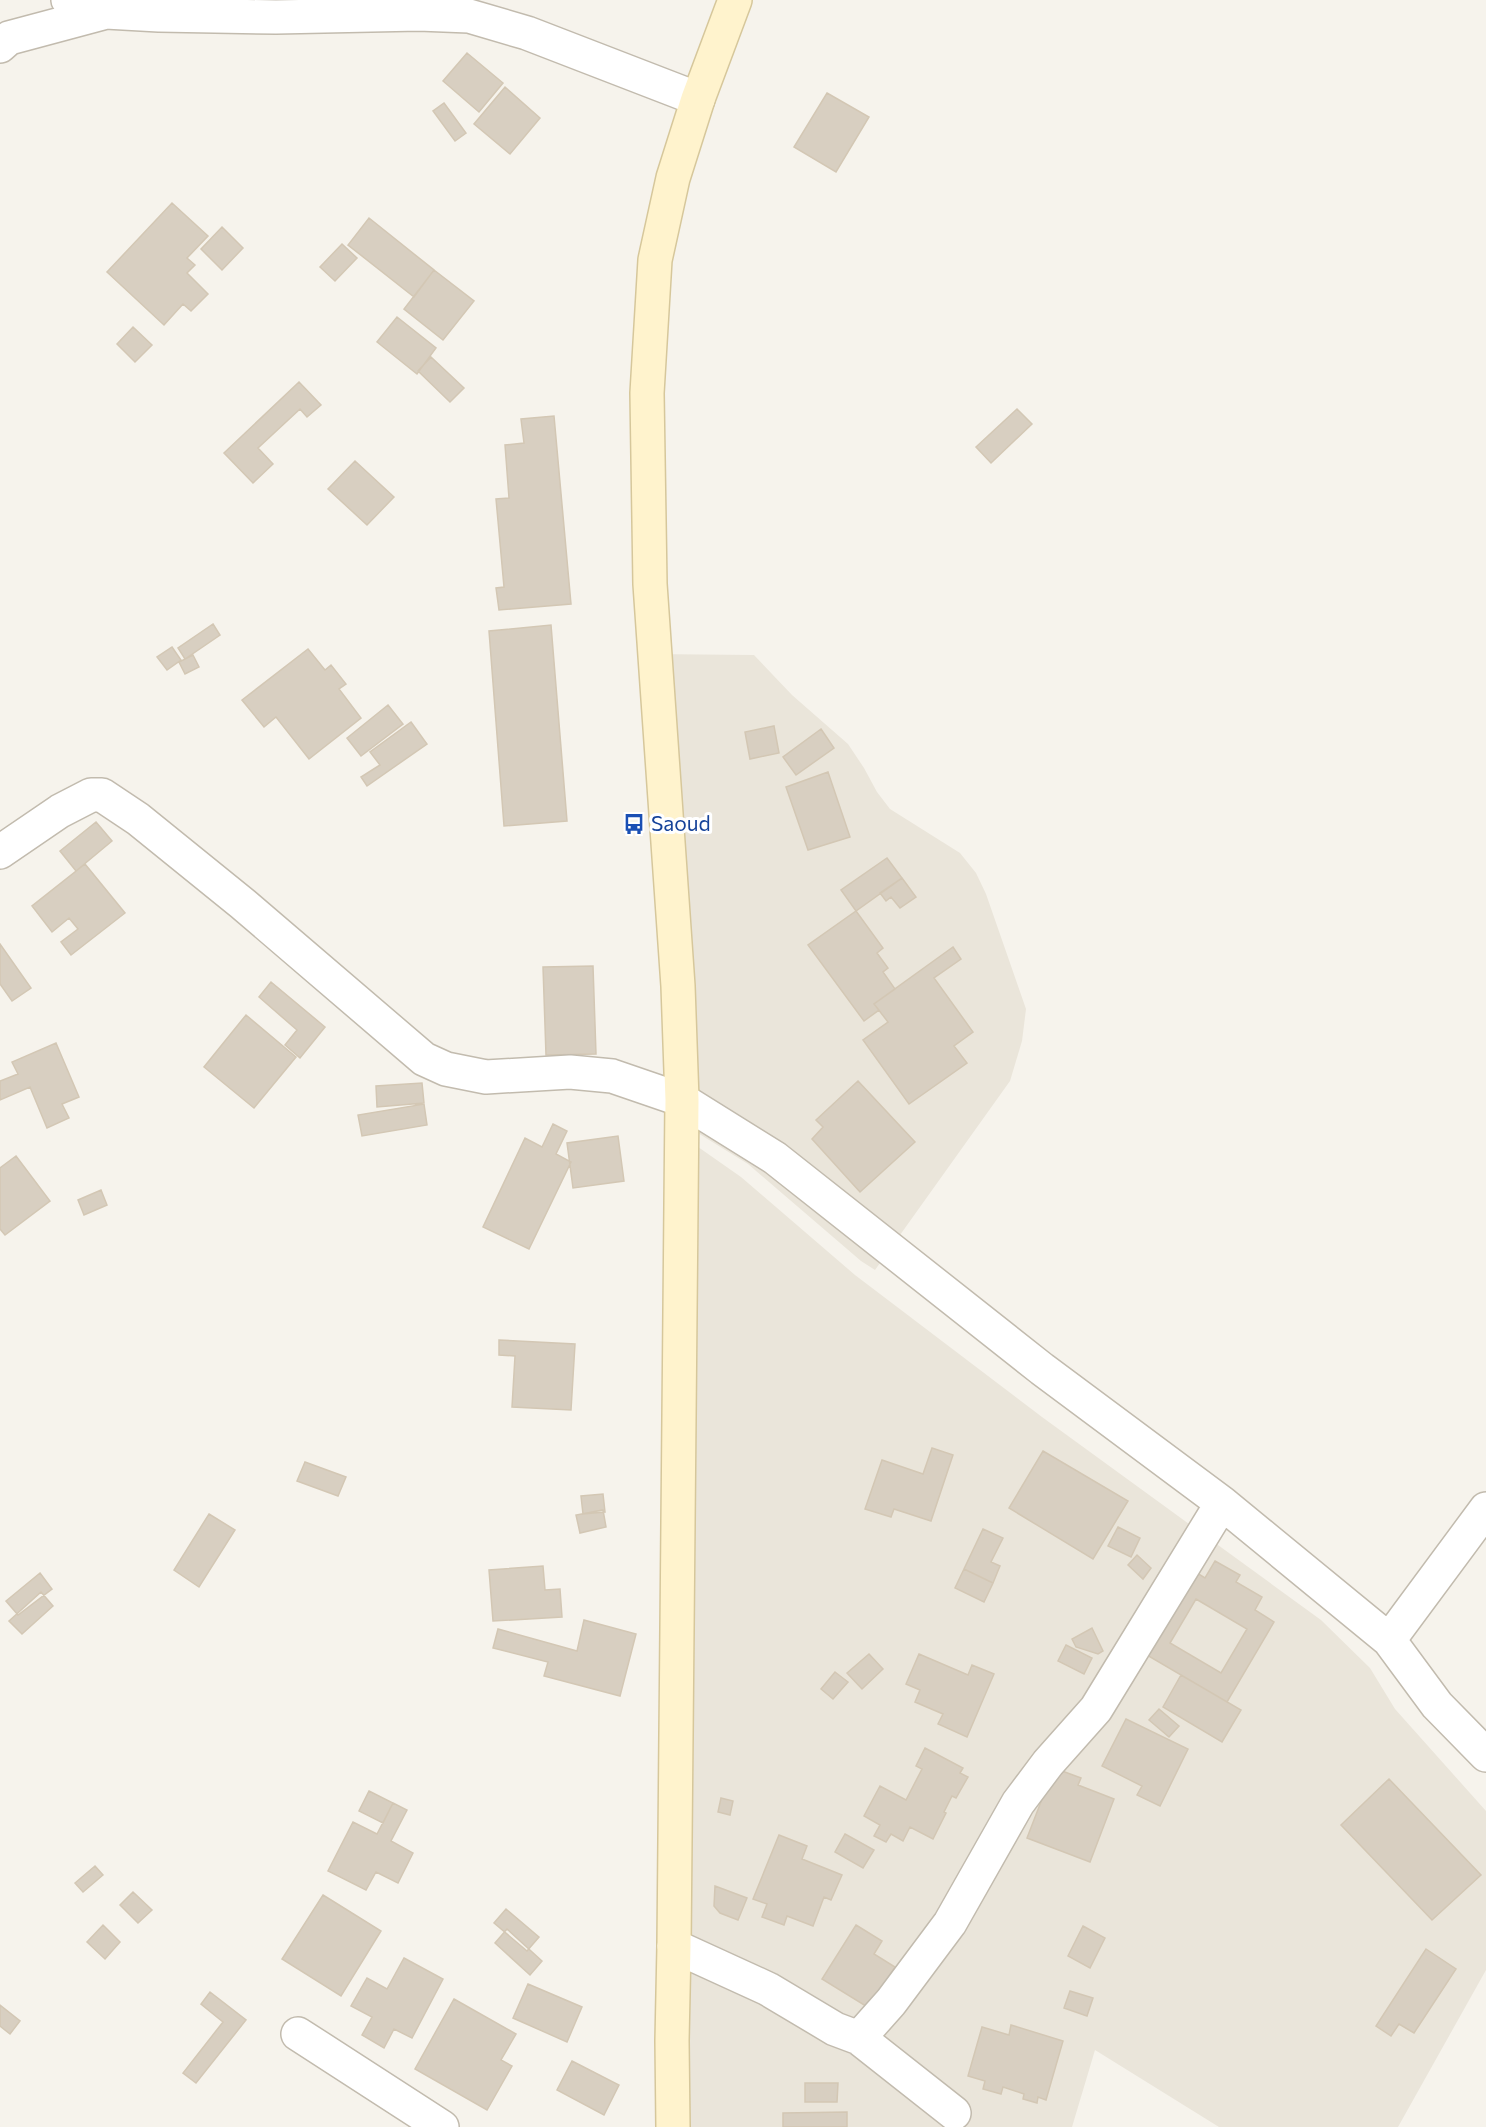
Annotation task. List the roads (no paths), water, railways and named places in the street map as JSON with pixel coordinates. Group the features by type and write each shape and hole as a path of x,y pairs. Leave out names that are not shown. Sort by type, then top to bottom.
{"main road":[{"path":"673,2127 682,1100 678,986 650,584 647,393 655,260 673,178 698,99 735,0"}],"street":[{"path":"68,0 105,12 159,15 276,17 419,14 469,16 527,33 698,99"},
{"path":"0,46 9,38 105,12"},
{"path":"0,852 60,811 91,795 102,795 138,819 243,904 424,1059 446,1069 486,1077 570,1072 612,1076 682,1100 775,1158 1042,1369 1222,1503 1389,1640 1437,1705 1486,1755"},
{"path":"859,2038 904,1986 950,1923 1018,1803 1048,1763 1096,1709 1222,1503"},
{"path":"1389,1640 1486,1509"},
{"path":"675,1946 768,1989 827,2025 859,2038 954,2113"},
{"path":"298,2034 442,2127"}],"place":[{"name":"Saoud","path":"634,824"}]}
